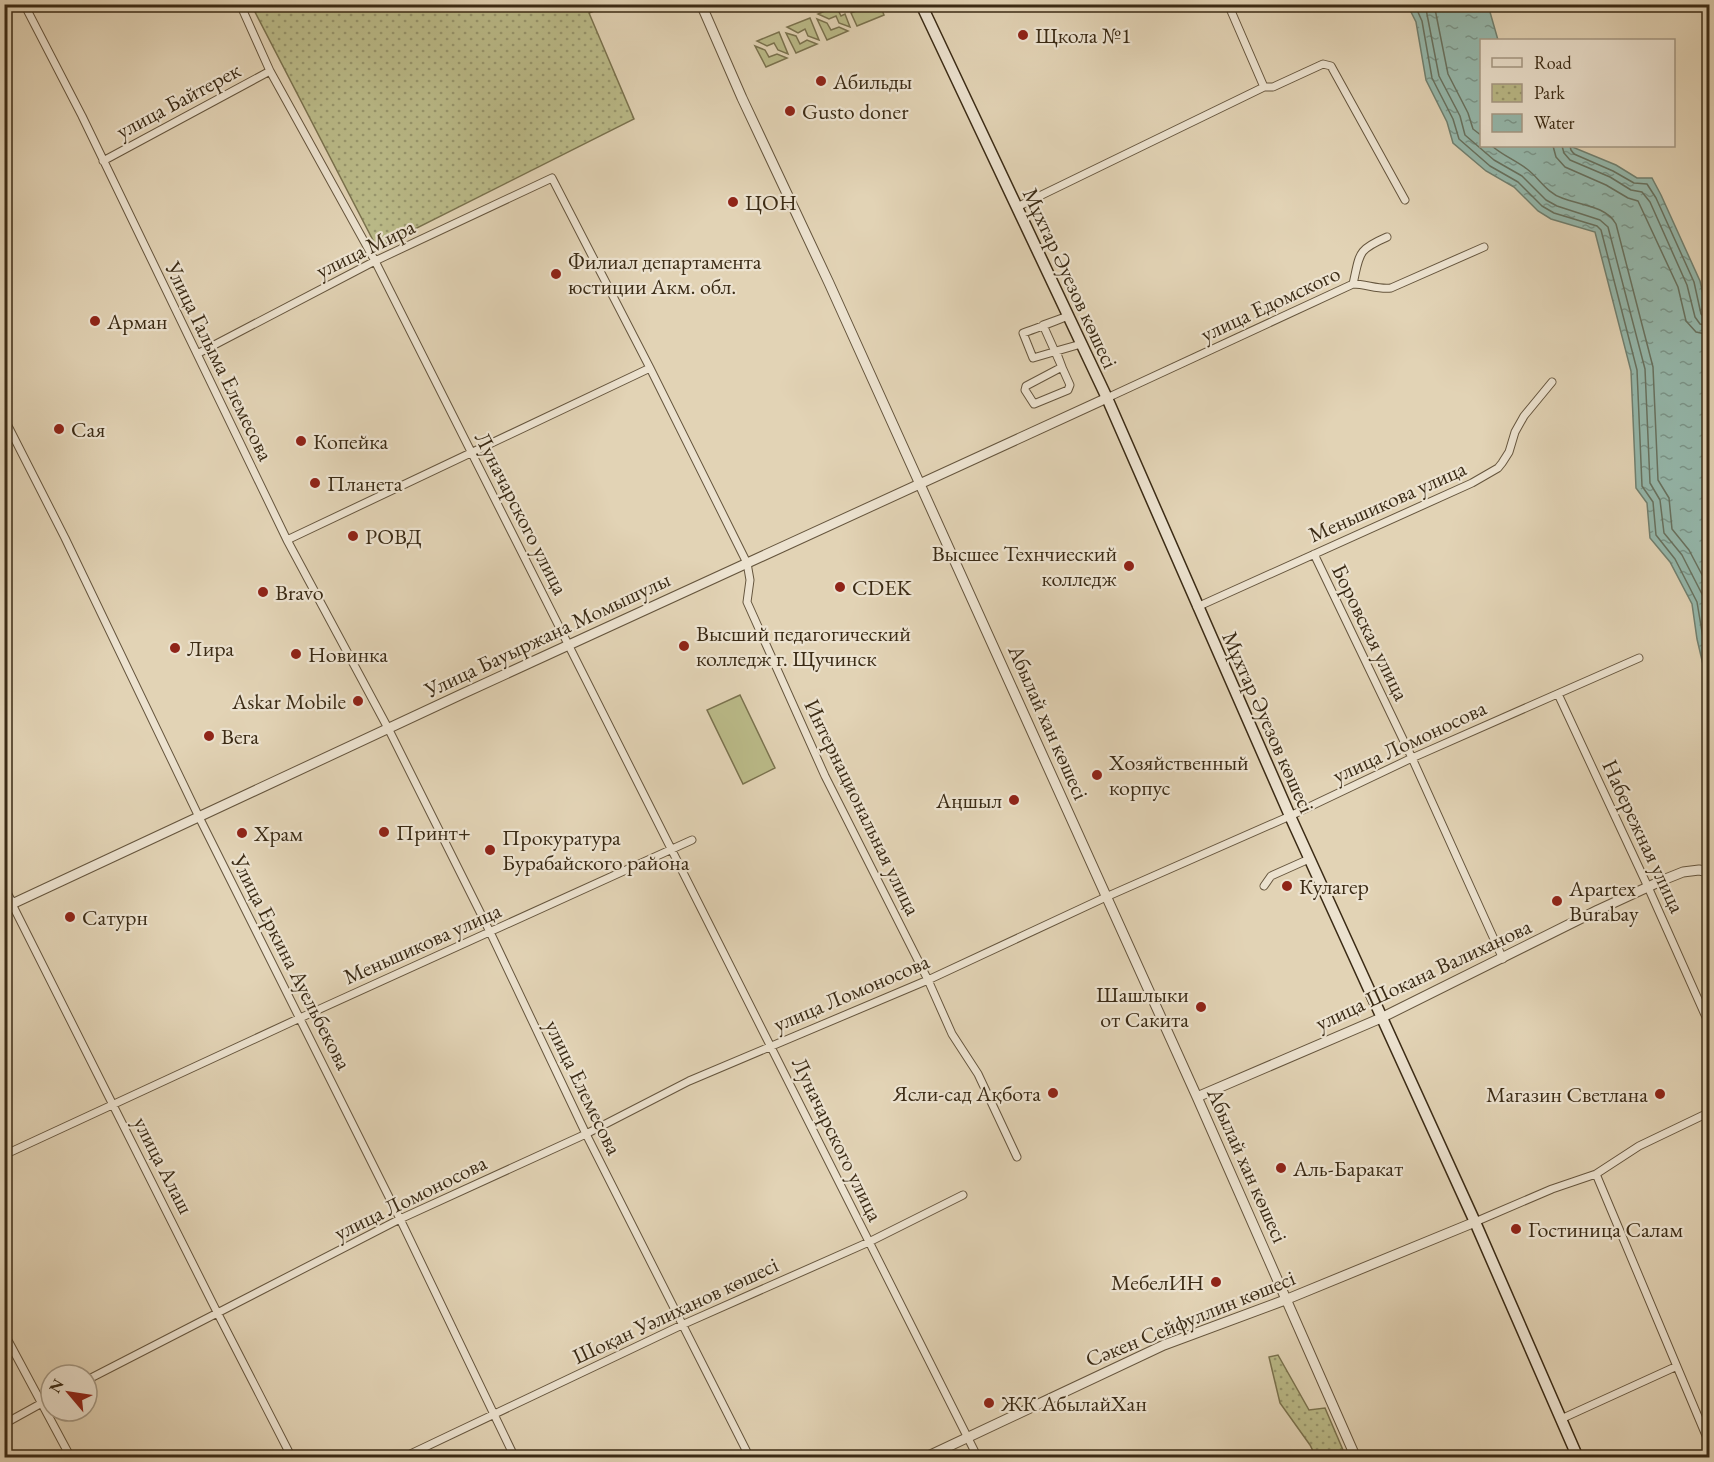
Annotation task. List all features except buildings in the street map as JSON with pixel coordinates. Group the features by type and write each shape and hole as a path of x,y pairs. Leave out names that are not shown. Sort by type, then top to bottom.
{"main road":[{"name":"Мұхтар Әуезов көшесі","path":"921,4 1107,398 1197,607 1475,1222 1578,1458"}],"street":[{"name":"Улица Галыма Елемесова","path":"24,4 82,116 287,540 389,730"},
{"name":"Луначарского улица","path":"240,4 270,71 375,261 978,1458"},
{"name":"Абылай хан көшесі","path":"701,4 1197,1097 1356,1458"},
{"path":"1228,4 1264,87"},
{"path":"1017,207 1264,87 1274,87 1323,64 1331,66 1405,200"},
{"name":"улица Байтерек","path":"103,161 270,71"},
{"name":"улица Мира","path":"197,354 375,261 552,178"},
{"name":"Интернациональная улица","path":"552,178 747,563 750,580 747,602 825,776 928,980 952,1034 978,1074 1017,1157"},
{"path":"1353,284 1360,254 1365,247 1387,237"},
{"name":"улица Едомского","path":"1107,398 1353,284 1391,288 1484,247"},
{"path":"1068,316 1023,333 1033,358 1081,344"},
{"path":"1043,325 1056,351 1070,386 1068,390 1034,404 1025,390 1026,386 1062,367"},
{"path":"287,540 650,368"},
{"name":"Меньшикова улица","path":"1197,607 1472,483 1498,468 1509,452 1515,432 1524,416 1552,382"},
{"name":"Улица Бауыржана Момышулы","path":"8,906 568,645 1107,398"},
{"name":"Улица Еркина Ауельбекова","path":"4,418 66,538 199,818 400,1219 515,1458"},
{"name":"Боровская улица","path":"1314,554 1412,758 1503,959"},
{"name":"улица Ломоносова","path":"99,1374 400,1219 586,1134 689,1081 928,980 1106,897 1290,816 1412,758 1639,658"},
{"name":"Набережная улица","path":"1558,694 1710,1026"},
{"name":"улица Елемесова","path":"389,730 490,932 586,1134 750,1458"},
{"name":"Меньшикова улица","path":"4,1155 692,840"},
{"path":"1264,886 1271,876 1309,859"},
{"name":"улица Шокана Валиханова","path":"1197,1097 1381,1018 1663,880 1683,872 1699,870 1710,872"},
{"name":"улица Алаш","path":"4,889 8,906 292,1458"},
{"path":"1475,1222 1552,1189 1596,1174 1639,1146 1710,1112"},
{"path":"1596,1174 1675,1367 1710,1445"},
{"name":"Шоқан Уәлиханов көшесі","path":"402,1458 684,1324 869,1242 963,1195"},
{"name":"Сәкен Сейфуллин көшесі","path":"924,1458 1164,1345 1285,1300 1475,1222"},
{"path":"4,1333 39,1397"},
{"path":"1561,1419 1675,1367"},
{"path":"4,1424 39,1405"},
{"path":"52,1423 70,1458"}],"green space":[{"path":"270,5 610,5 589,13 634,119 377,248 255,12"},
{"path":"870,5 880,5 884,15 857,26 851,13"},
{"path":"836,6 841,16 845,14 850,27 839,23 836,16 829,19 818,14"},
{"path":"810,18 819,40 808,36 805,29 798,33 787,27"},
{"path":"817,19 827,23 831,30 839,27 848,31 827,40"},
{"path":"779,32 788,54 778,50 774,43 767,46 757,41"},
{"path":"786,33 796,36 800,44 807,40 817,44 796,53"},
{"path":"755,46 765,50 769,57 777,54 787,58 766,67"},
{"path":"740,695 775,768 743,784 707,710"},
{"path":"1278,1355 1309,1410 1325,1408 1346,1457 1316,1457 1280,1403 1269,1357"}],"water":[{"path":"1412,5 1488,5 1498,39 1480,39 1480,147 1572,147 1616,165 1637,178 1652,178 1700,281 1710,325 1709,690 1697,639 1692,604 1670,562 1650,538 1647,503 1636,488 1631,371 1595,232 1551,219 1538,211 1514,187 1486,171 1453,143 1447,122 1426,80 1416,22 1410,10"}],"place":[{"name":"Щкола №1","path":"1023,35"},
{"name":"Абильды","path":"821,81"},
{"name":"Gusto doner","path":"790,111"},
{"name":"ЦОН","path":"733,202"},
{"name":"Филиал департамента юстиции Акм. обл.","path":"556,274"},
{"name":"Арман","path":"95,321"},
{"name":"Сая","path":"59,429"},
{"name":"Копейка","path":"301,441"},
{"name":"Планета","path":"315,483"},
{"name":"РОВД","path":"353,536"},
{"name":"Высшее Технчиеский колледж","path":"1129,566"},
{"name":"CDEK","path":"840,587"},
{"name":"Bravo","path":"263,592"},
{"name":"Высший педагогический колледж г. Щучинск","path":"684,646"},
{"name":"Лира","path":"175,648"},
{"name":"Новинка","path":"296,654"},
{"name":"Askar Mobile","path":"358,701"},
{"name":"Вега","path":"209,736"},
{"name":"Хозяйственный корпус","path":"1097,775"},
{"name":"Аңшыл","path":"1014,800"},
{"name":"Принт+","path":"384,832"},
{"name":"Храм","path":"242,833"},
{"name":"Прокуратура Бурабайского района","path":"490,850"},
{"name":"Кулагер","path":"1287,886"},
{"name":"Apartex Burabay","path":"1557,901"},
{"name":"Сатурн","path":"70,917"},
{"name":"Шашлыки от Сакита","path":"1201,1007"},
{"name":"Ясли-сад Ақбота","path":"1053,1093"},
{"name":"Магазин Светлана","path":"1660,1094"},
{"name":"Аль-Баракат","path":"1281,1168"},
{"name":"Гостиница Салам","path":"1516,1229"},
{"name":"МебелИН","path":"1216,1282"},
{"name":"ЖК АбылайХан","path":"989,1403"}]}
